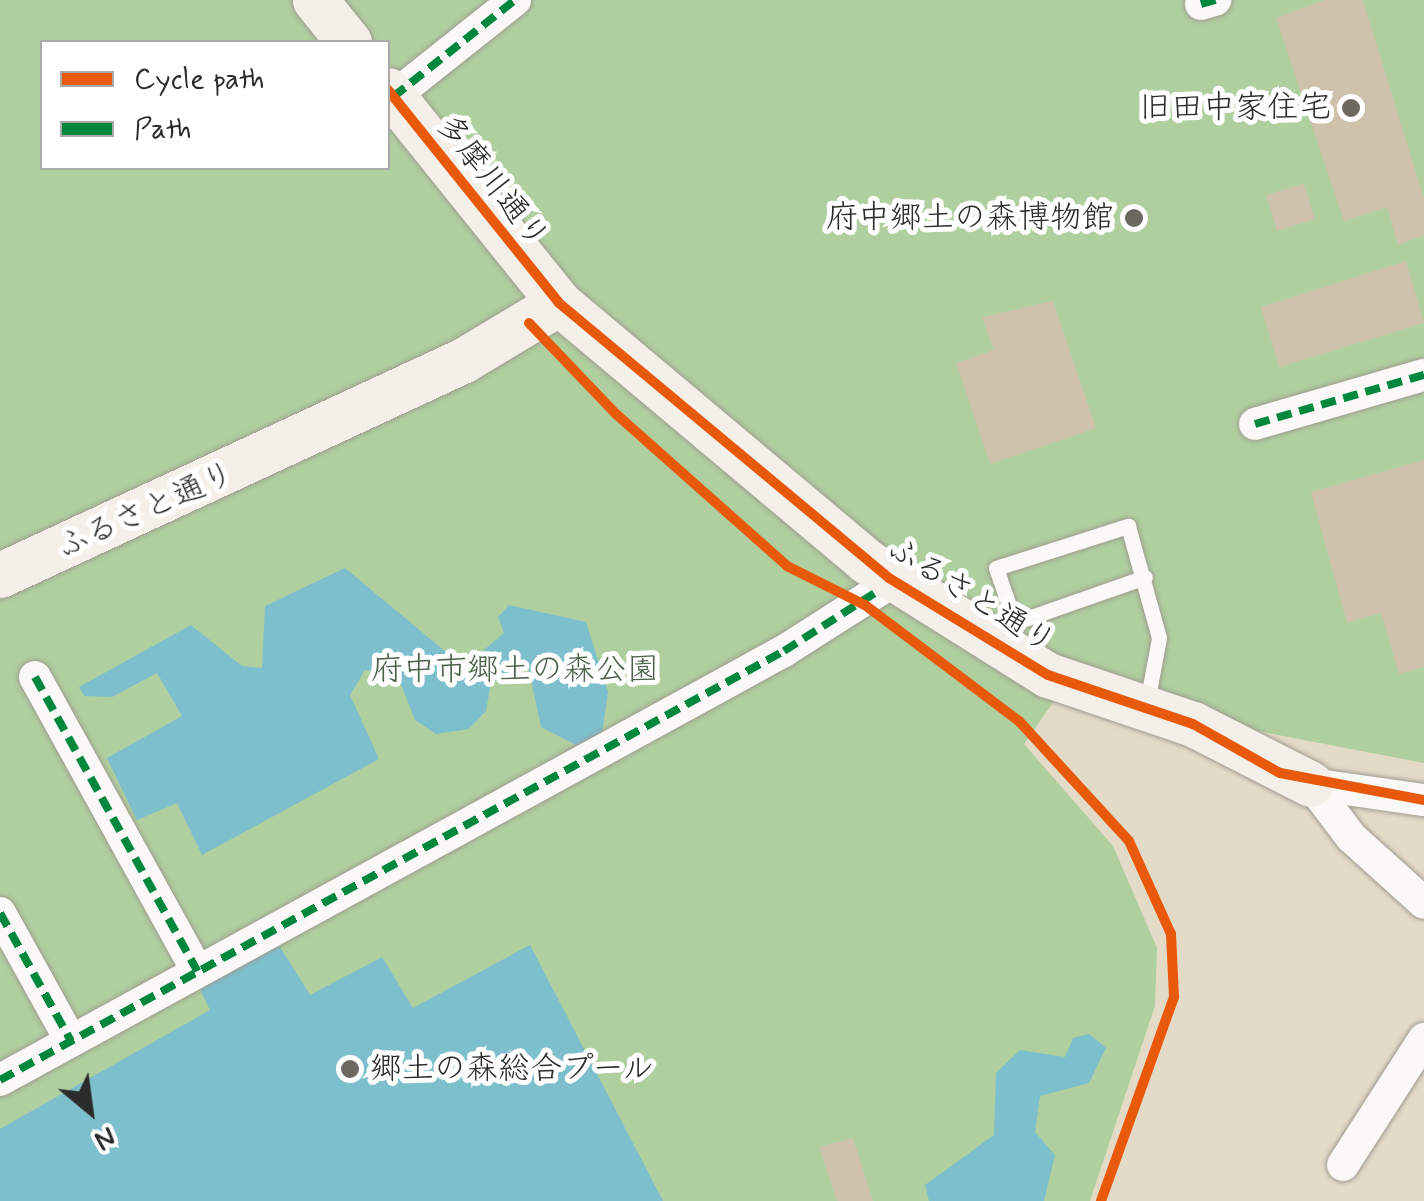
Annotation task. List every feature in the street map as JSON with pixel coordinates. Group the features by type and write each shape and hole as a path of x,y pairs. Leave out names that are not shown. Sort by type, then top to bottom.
{"street":[{"path":"315,0 347,40"},
{"path":"390,94 514,0"},
{"name":"多摩川通り","path":"390,94 559,303"},
{"name":"ふるさと通り","path":"0,575 464,360 559,303 866,561 1001,629 1048,675 1146,706 1311,784 1424,800"},
{"path":"1256,424 1424,375"},
{"path":"0,1080 768,660 881,589"},
{"path":"36,677 197,971"},
{"path":"1311,784 1424,903"},
{"path":"0,913 71,1041"},
{"path":"1344,1165 1424,1040"}],"lane":[{"path":"1146,577 1001,629 996,568 1128,526 1146,577 1159,638 1146,706"}],"green space":[{"name":"府中市郷土の森公園","path":"0,0 1424,0 1424,763 1216,723 1077,668 1024,744 1113,846 1157,948 1155,1006 1090,1201 0,1201"}],"water":[{"path":"345,568 464,667 504,633 498,617 509,605 586,622 608,692 602,734 576,745 541,727 528,666 491,683 486,711 469,729 436,734 415,720 397,674 365,670 350,695 379,759 202,855 177,803 137,820 107,758 182,716 157,673 112,697 84,696 79,687 191,625 242,666 262,668 265,606"},
{"name":"郷土の森総合プール","path":"277,942 310,995 382,957 413,1008 530,945 663,1201 0,1201 0,1129 210,1010 199,987"},
{"path":"1089,1034 1106,1048 1089,1083 1040,1096 1035,1132 1055,1155 1044,1201 929,1201 925,1185 994,1135 996,1073 1020,1050 1065,1057 1073,1038"}],"building":[{"name":"旧田中家住宅","path":"1324,0 1363,0 1424,199 1424,235 1398,245 1387,207 1344,221 1276,18"},
{"path":"1304,184 1315,219 1277,231 1266,195"},
{"path":"1406,261 1424,323 1279,367 1261,307"},
{"path":"1053,301 1096,428 990,464 956,363 994,350 982,317"},
{"path":"1424,460 1424,667 1399,674 1381,613 1347,623 1311,492"},
{"path":"853,1138 873,1201 837,1201 819,1147"}],"marked path":[{"path":"393,97 515,0"},
{"path":"1201,4 1215,0"},
{"path":"1255,424 1424,375"},
{"path":"0,1080 784,651 881,589"},
{"path":"35,677 197,971"},
{"path":"0,913 71,1041"}],"cycle path":[{"path":"390,92 559,303 889,578 1048,675 1193,724 1280,773 1424,800"},
{"path":"529,323 616,414 787,566 865,605 1019,721 1129,841 1171,934 1174,997 1101,1201"}],"place":[{"name":"旧田中家住宅","path":"1351,108"},
{"name":"府中郷土の森博物館","path":"1134,218"},
{"name":"郷土の森総合プール","path":"350,1069"}]}
